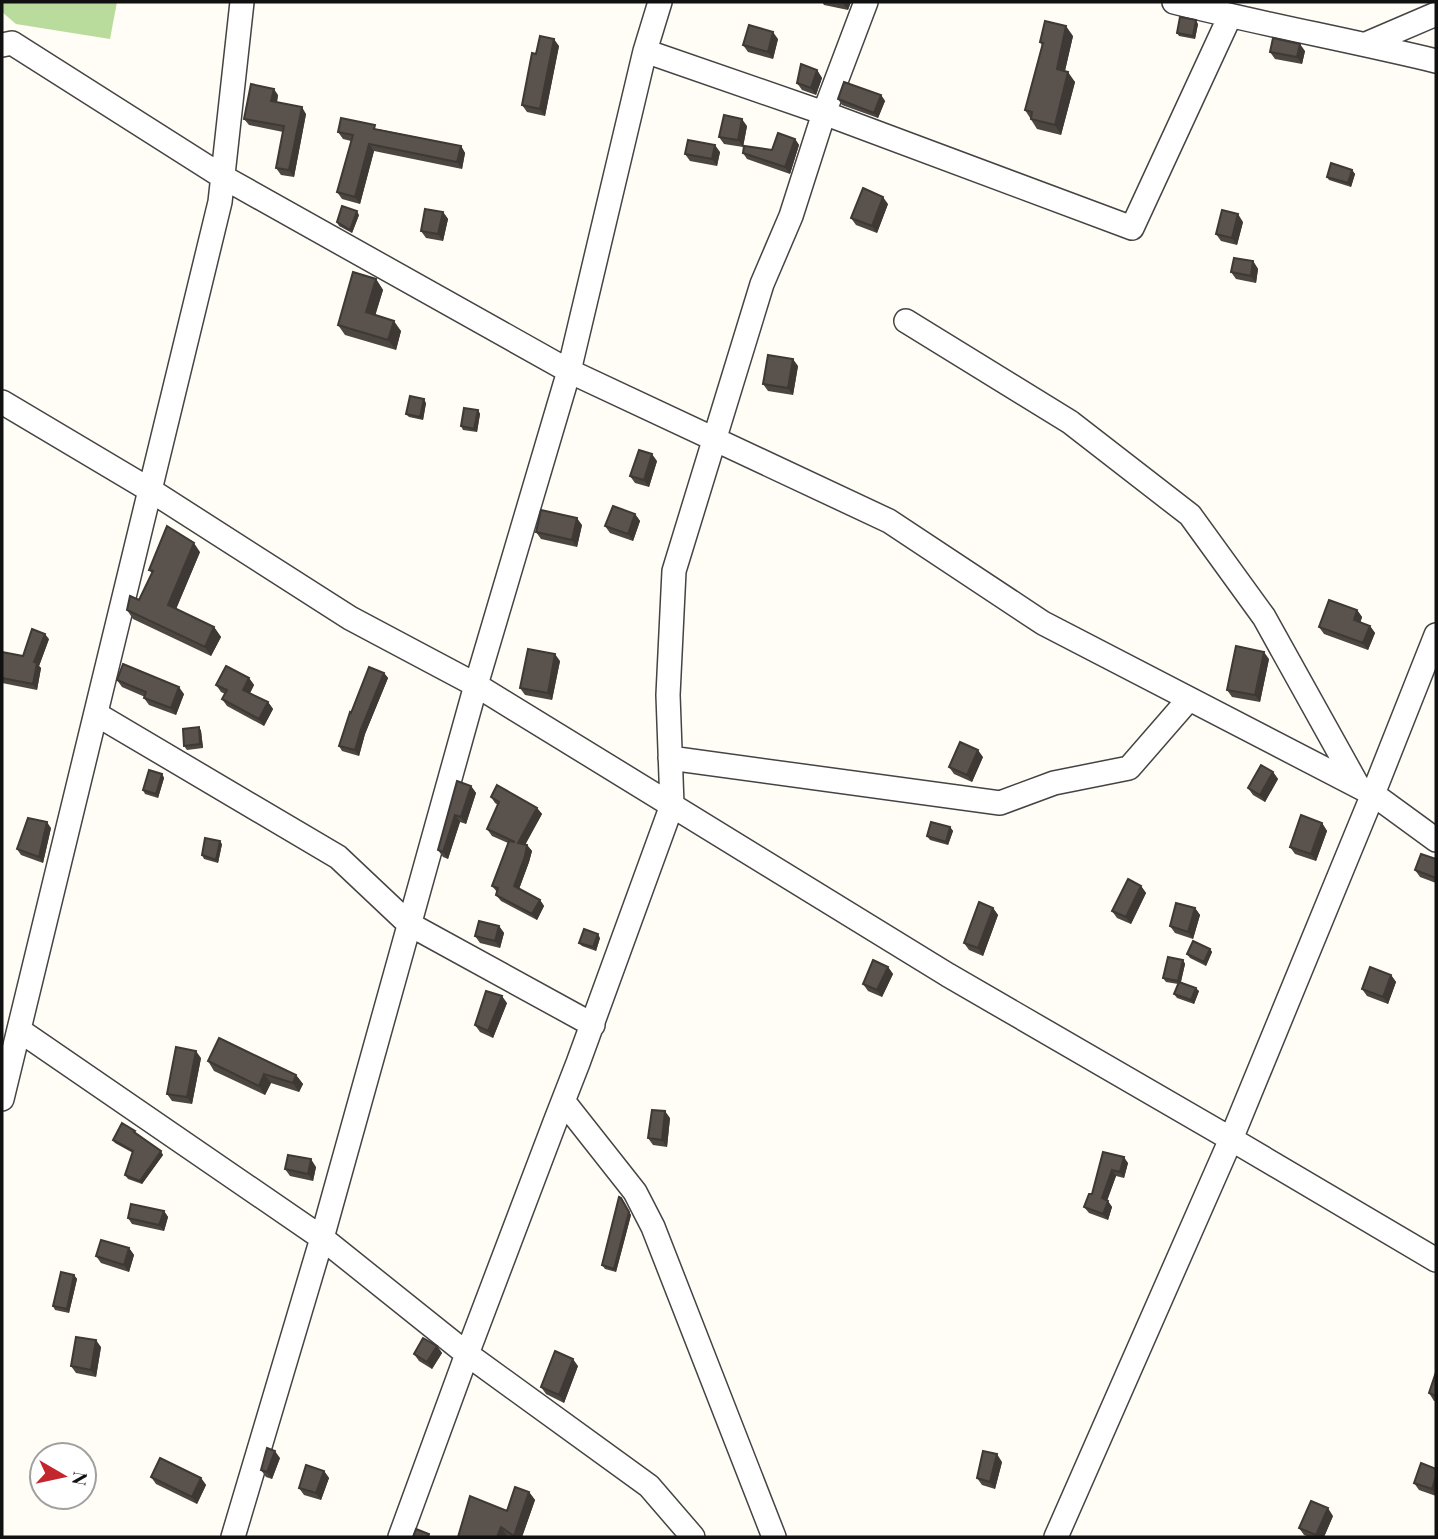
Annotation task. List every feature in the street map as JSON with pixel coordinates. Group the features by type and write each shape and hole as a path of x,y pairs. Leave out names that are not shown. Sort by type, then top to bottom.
{"street":[{"path":"2,1099 220,202 242,2"},
{"path":"233,1537 322,1238 476,685 569,371 645,51 660,2"},
{"path":"400,1537 593,1025 671,805 668,695 674,571 762,284 790,216 824,113 866,2"},
{"path":"1174,2 1436,61"},
{"path":"1366,44 1436,13"},
{"path":"645,51 824,113 1132,228 1230,16"},
{"path":"2,45 12,43 223,177 569,371 889,522 1043,623 1366,790 1436,840"},
{"path":"906,321 1070,422 1190,515 1264,617 1366,790"},
{"path":"2,402 150,490 350,618 476,685 948,975 1436,1260"},
{"path":"1056,1537 1231,1139 1366,790 1436,635"},
{"path":"670,758 1000,803 1054,783 1129,768 1189,699"},
{"path":"96,714 338,857 409,924 593,1025"},
{"path":"19,1030 322,1238 467,1354 649,1486 693,1537"},
{"path":"564,1102 635,1192 653,1227 774,1537"}],"green space":[{"path":"2,2 117,2 110,39 16,24 2,12"}],"building":[{"path":"1180,17 1196,20 1193,36 1177,33"},
{"path":"1045,21 1066,26 1057,69 1068,72 1055,125 1031,119 1032,112 1025,110 1043,43 1040,42"},
{"path":"749,25 773,32 768,52 743,45"},
{"path":"540,36 554,39 540,109 522,105 532,53 536,54"},
{"path":"1273,38 1300,44 1297,57 1270,52"},
{"path":"801,64 817,70 811,88 797,83"},
{"path":"844,82 881,95 874,113 838,99"},
{"path":"251,84 274,89 271,101 302,107 289,170 276,168 284,126 244,119"},
{"path":"724,115 742,119 738,140 719,137"},
{"path":"341,118 375,125 374,129 461,146 457,162 369,144 355,197 337,192 353,135 338,132"},
{"path":"778,133 795,139 785,167 743,153 744,146 772,150"},
{"path":"688,140 715,145 712,159 685,154"},
{"path":"1331,163 1352,170 1348,183 1327,177"},
{"path":"863,188 883,197 872,226 851,218"},
{"path":"342,206 357,211 350,230 337,222"},
{"path":"425,209 443,212 438,234 421,231"},
{"path":"1222,210 1238,214 1232,238 1216,234"},
{"path":"1234,258 1253,261 1251,276 1231,272"},
{"path":"353,272 376,279 366,312 394,321 388,340 338,325"},
{"path":"768,355 793,359 788,388 763,384"},
{"path":"410,396 424,399 420,417 406,414"},
{"path":"464,408 478,410 474,429 461,426"},
{"path":"639,450 652,454 644,480 630,476"},
{"path":"613,506 635,514 628,534 605,526"},
{"path":"541,510 577,518 572,540 536,532"},
{"path":"167,526 194,543 168,605 214,627 205,647 127,610 130,596 139,600 153,571 149,570"},
{"path":"1329,600 1357,610 1354,620 1370,626 1363,643 1319,627"},
{"path":"32,629 45,634 34,662 37,663 33,684 2,678 2,652 23,656"},
{"path":"1236,646 1264,652 1255,695 1227,690"},
{"path":"528,649 555,654 548,693 520,688"},
{"path":"123,664 179,687 171,708 144,698 146,692 117,680"},
{"path":"226,666 249,678 243,690 268,702 259,719 222,699 227,690 216,685"},
{"path":"369,667 384,673 355,750 339,746 350,712"},
{"path":"199,727 200,744 184,746 183,729"},
{"path":"960,742 978,750 967,775 949,767"},
{"path":"1261,765 1273,772 1260,795 1248,788"},
{"path":"149,770 162,774 156,794 143,790"},
{"path":"457,781 471,786 461,817 455,815 443,852 438,850"},
{"path":"497,785 537,808 518,843 527,845 514,886 540,900 532,914 496,895 498,888 492,886 509,841 515,842 487,829 499,802 491,797"},
{"path":"1301,815 1322,823 1311,854 1290,847"},
{"path":"28,818 47,822 39,857 17,849"},
{"path":"931,822 950,827 946,842 927,836"},
{"path":"205,838 220,841 216,860 202,855"},
{"path":"1421,854 1436,859 1436,878 1415,870"},
{"path":"1128,879 1141,886 1126,917 1112,911"},
{"path":"979,902 993,908 978,948 964,943"},
{"path":"1176,903 1195,908 1188,932 1170,926"},
{"path":"479,921 499,926 495,941 475,936"},
{"path":"584,929 598,934 593,947 579,943"},
{"path":"1193,941 1210,949 1204,962 1187,954"},
{"path":"1168,957 1183,960 1178,981 1163,978"},
{"path":"873,960 888,967 877,990 863,984"},
{"path":"1370,967 1391,975 1383,997 1362,989"},
{"path":"1179,982 1196,988 1191,1000 1174,994"},
{"path":"486,991 502,996 488,1031 475,1025"},
{"path":"219,1038 296,1075 293,1083 264,1074 259,1086 208,1061"},
{"path":"176,1047 196,1051 187,1097 167,1094"},
{"path":"652,1110 665,1111 662,1140 648,1138"},
{"path":"122,1123 161,1151 140,1181 125,1175 133,1151 113,1140"},
{"path":"1103,1152 1124,1157 1120,1172 1112,1170 1102,1198 1108,1201 1103,1214 1084,1207 1089,1194 1092,1194"},
{"path":"288,1155 311,1159 308,1174 285,1169"},
{"path":"619,1197 629,1212 614,1269 602,1265"},
{"path":"131,1204 164,1211 159,1225 128,1218"},
{"path":"101,1240 129,1248 124,1265 96,1256"},
{"path":"61,1272 74,1275 67,1309 53,1306"},
{"path":"76,1337 96,1340 91,1370 71,1366"},
{"path":"423,1338 437,1346 427,1362 414,1354"},
{"path":"555,1351 573,1359 559,1395 541,1387"},
{"path":"1436,1372 1436,1396 1429,1393"},
{"path":"267,1448 275,1451 267,1472 261,1470"},
{"path":"983,1451 997,1454 990,1482 977,1478"},
{"path":"160,1458 201,1478 192,1497 151,1477"},
{"path":"1421,1463 1436,1469 1432,1489 1414,1483"},
{"path":"306,1465 324,1471 316,1493 299,1488"},
{"path":"515,1487 529,1492 514,1536 501,1527 497,1537 458,1537 470,1496 507,1511"},
{"path":"1311,1501 1328,1508 1316,1535 1299,1528"},
{"path":"416,1529 429,1534 428,1537 413,1537"}]}
